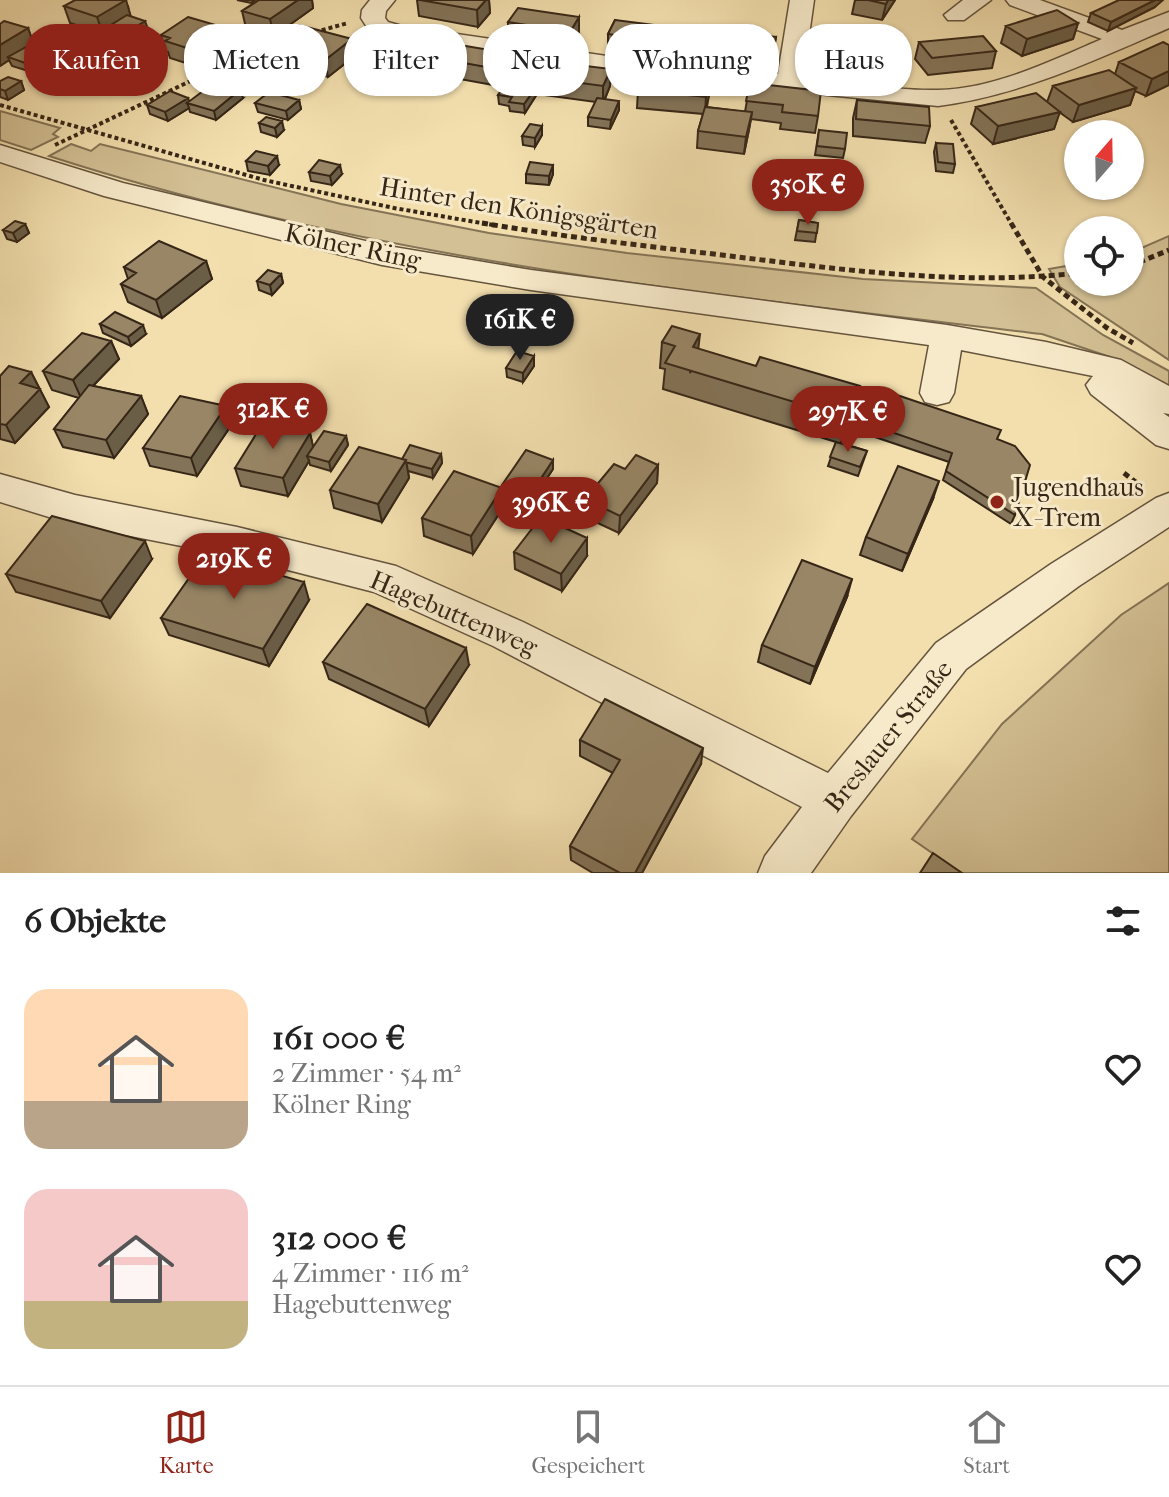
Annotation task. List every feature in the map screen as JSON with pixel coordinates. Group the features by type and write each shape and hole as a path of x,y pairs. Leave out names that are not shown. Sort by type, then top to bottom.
{"street":[{"path":"789,83 802,0"},
{"path":"956,15 979,0"},
{"path":"1018,0 1123,39"},
{"path":"378,9 379,27 538,56 938,98 979,92 1057,70 1169,19"},
{"name":"Kölner Ring","path":"14,158 114,190 382,255 546,282 947,336 1046,353 1109,368 1169,402"},
{"path":"937,393 947,336"},
{"name":"Kölner Ring","path":"1046,353 1096,379 1169,436"},
{"name":"Hagebuttenweg","path":"0,488 75,510 237,542 382,578 508,634 835,800"},
{"name":"Breslauer Straße","path":"782,873 835,800 951,656 1065,575 1169,508"}],"path":[{"path":"328,28 378,9"},
{"path":"14,158 184,84"},
{"path":"938,98 1043,277 1107,328 1144,349"},
{"name":"Hinter den Königsgärten","path":"0,105 264,180 394,208 531,231 827,268 947,276 1064,275"},
{"path":"1144,260 1169,250"}],"shaded area":[{"path":"0,111 60,128 53,134 58,137 31,150 0,140"},
{"path":"71,144 91,151 100,144 341,204 489,233 627,253 863,279 1036,288 1103,335 1169,371 1169,390 1110,357 1042,334 666,288 416,247 293,222 170,192 49,156"},
{"path":"1169,236 1169,360 1073,296 1144,296 1144,247"},
{"path":"1064,266 1064,290 1060,287 1049,269"},
{"path":"1169,583 1169,873 961,873 912,839 1002,724 1121,615"}],"building":[{"path":"75,0 126,0 97,17 64,6"},
{"path":"259,0 298,0 270,19 242,11"},
{"path":"420,0 486,0 477,10"},
{"path":"1119,0 1155,0 1111,22 1091,13"},
{"path":"518,8 579,17 575,24 508,22"},
{"path":"1057,10 1078,23 1027,39 1006,26"},
{"path":"127,15 145,21 140,24 112,24"},
{"path":"188,17 212,24 184,24 184,47 168,42 168,30"},
{"path":"615,20 646,24 613,24"},
{"path":"4,21 24,27 24,30 0,45 0,24"},
{"path":"328,33 344,37 344,45 328,58"},
{"path":"983,36 996,51 932,58 919,42"},
{"path":"1163,42 1169,45 1169,71 1152,79 1119,62"},
{"path":"467,46 483,49 483,66 467,64"},
{"path":"24,48 24,63 8,57"},
{"path":"589,66 605,68 603,86 589,84"},
{"path":"1109,70 1136,88 1079,105 1053,86"},
{"path":"8,77 21,81 5,91 0,89 0,81"},
{"path":"779,86 795,88 795,96 820,96 818,116 782,112 783,105 746,101 747,96 779,96"},
{"path":"168,92 188,98 165,112 147,105 162,96 168,96"},
{"path":"1036,93 1060,112 998,126 976,107"},
{"path":"196,96 232,96 214,111 187,103"},
{"path":"264,96 299,100 286,111 255,103"},
{"path":"505,96 530,96 524,104 509,102 512,97"},
{"path":"597,98 619,101 611,120 588,117"},
{"path":"857,100 929,107 930,126 856,119"},
{"path":"705,107 752,112 746,137 698,131"},
{"path":"266,117 282,121 275,128 259,123"},
{"path":"530,124 542,126 535,138 522,136"},
{"path":"819,130 847,133 845,149 817,146"},
{"path":"936,143 953,144 955,164 938,162"},
{"path":"256,151 277,156 268,166 246,161"},
{"path":"319,160 340,165 330,176 309,172"},
{"path":"530,162 553,165 549,176 526,174"},
{"path":"799,220 818,223 817,233 797,231"},
{"path":"15,221 25,224 13,233 3,230"},
{"path":"159,241 206,261 156,300 121,284 136,273 124,267"},
{"path":"268,270 281,274 270,285 257,281"},
{"path":"115,312 143,325 128,337 100,324"},
{"path":"672,326 700,334 693,347 756,366 760,357 860,386 847,418 665,363 675,346 662,342"},
{"path":"82,333 111,341 73,380 43,371"},
{"path":"517,351 534,356 523,373 506,368"},
{"path":"9,366 31,372 20,383 40,389 6,425 0,424 0,376"},
{"path":"89,385 141,396 106,440 54,429"},
{"path":"891,393 1001,430 997,439 1015,446 1030,465 1015,515 946,471 952,453 874,426"},
{"path":"180,396 226,406 191,458 143,448"},
{"path":"263,423 310,433 283,478 235,468"},
{"path":"324,431 346,436 329,462 307,456"},
{"path":"836,442 867,451 860,467 830,457"},
{"path":"410,445 441,454 432,469 402,459"},
{"path":"359,447 406,460 378,504 330,490"},
{"path":"526,450 553,460 530,495 502,485"},
{"path":"636,455 658,465 620,516 585,499 614,464 625,469"},
{"path":"898,466 939,481 908,554 866,537"},
{"path":"454,471 502,488 471,536 422,518"},
{"path":"52,516 145,541 101,601 6,574"},
{"path":"541,517 587,538 561,574 514,552"},
{"path":"206,554 304,582 263,649 161,618"},
{"path":"802,560 852,579 815,667 762,645"},
{"path":"367,604 466,648 425,709 323,662"},
{"path":"605,699 703,748 635,873 620,873 570,846 620,760 580,740"},
{"path":"933,853 962,873 920,873"}],"place":[{"name":"Jugendhaus X-Trem","path":"997,502"}]}
